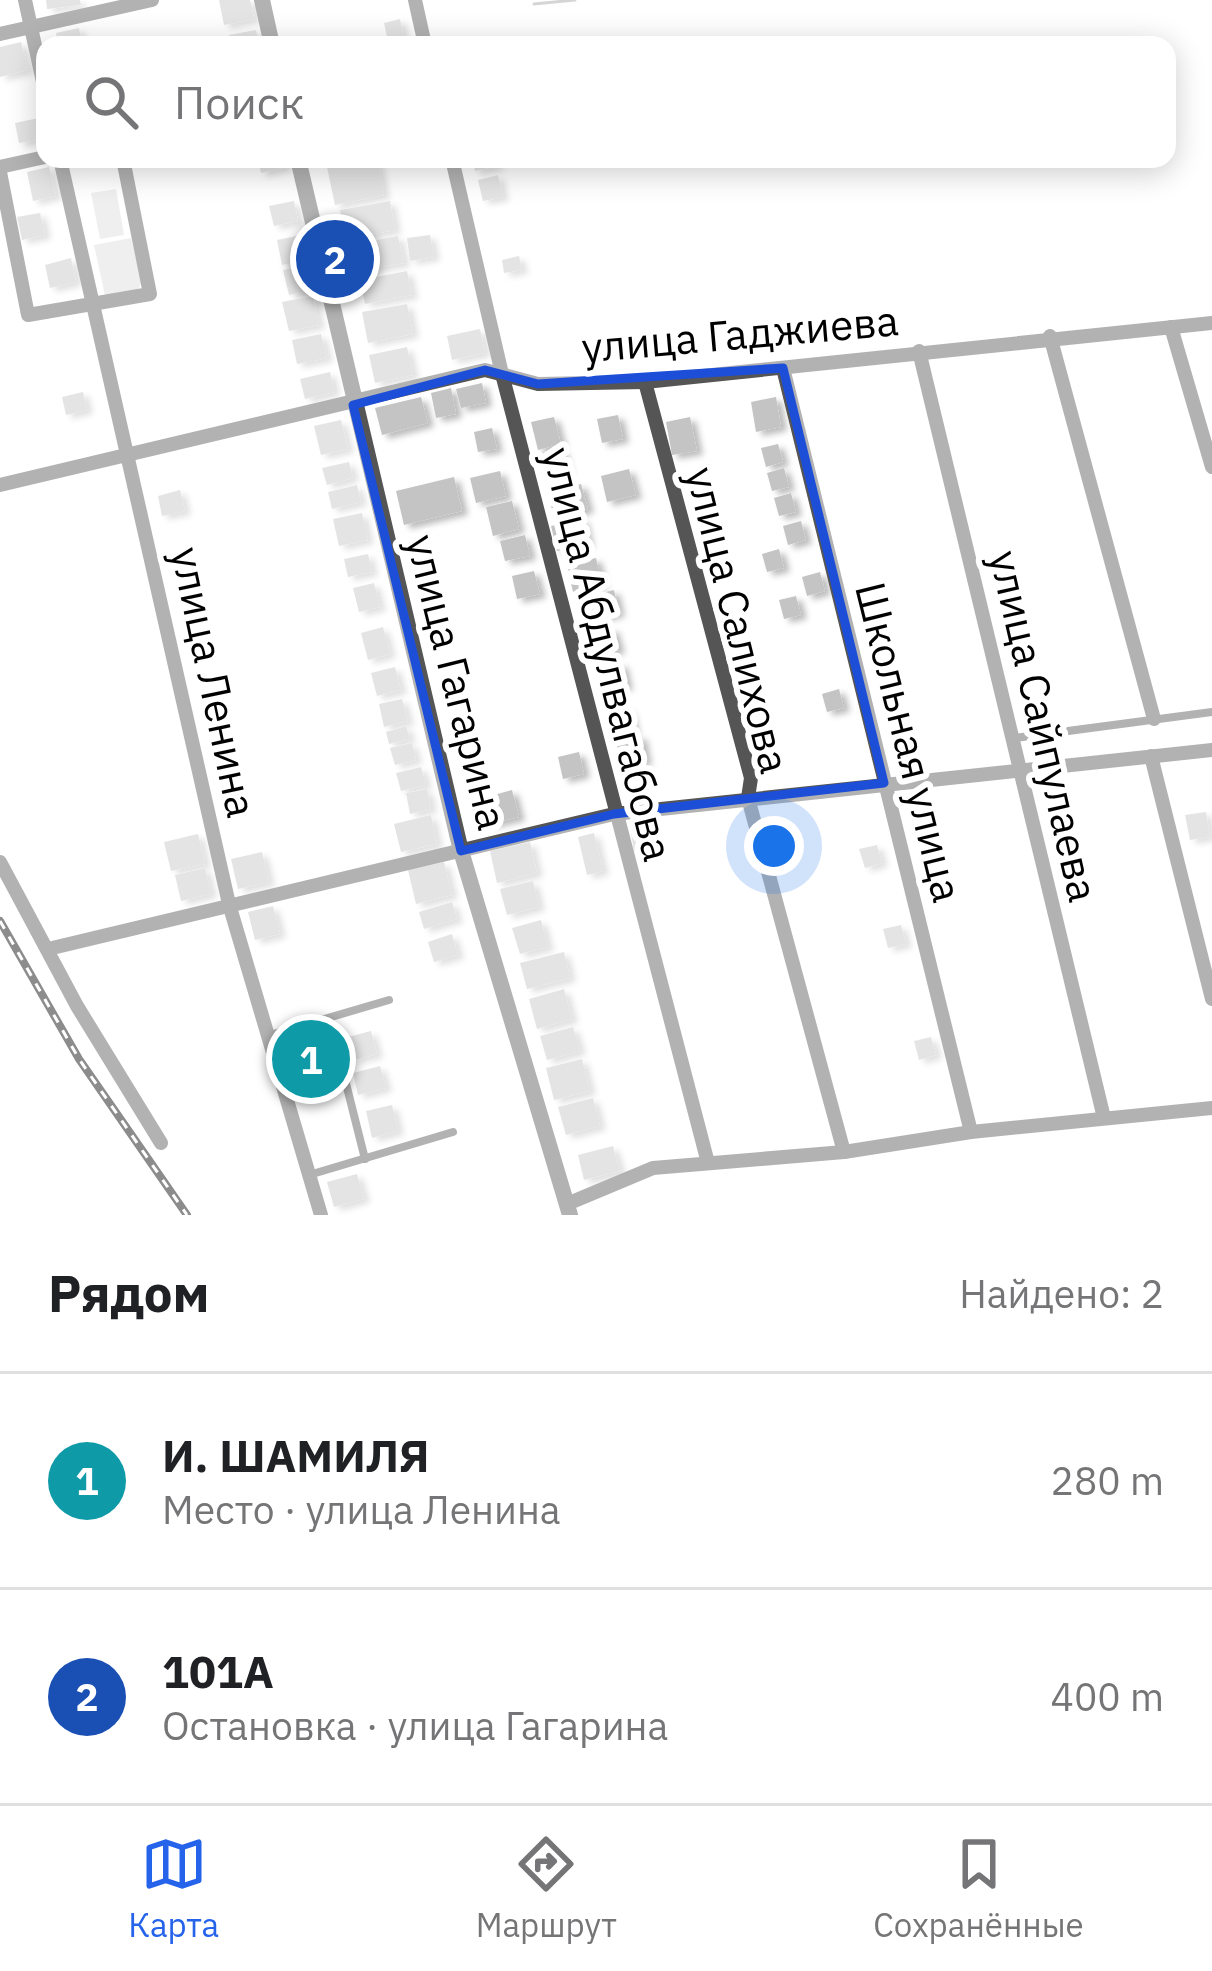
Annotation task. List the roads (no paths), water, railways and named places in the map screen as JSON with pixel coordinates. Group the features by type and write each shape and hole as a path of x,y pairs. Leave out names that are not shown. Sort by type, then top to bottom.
{"street":[{"path":"25,0 36,50"},
{"path":"0,34 152,0"},
{"path":"262,0 270,36"},
{"path":"415,0 423,36"},
{"path":"36,160 0,169 28,315 150,294 125,168"},
{"name":"улица Ленина","path":"63,168 229,904 321,1215"},
{"name":"улица Гагарина","path":"300,168 461,851 569,1209"},
{"name":"улица Абдулвагабова","path":"454,168 614,814 708,1163"},
{"name":"улица Гаджиева","path":"0,485 353,406 485,370 538,384 645,382 1050,336 1212,323"},
{"path":"1171,327 1212,467"},
{"path":"1050,336 1154,719"},
{"name":"улица Сайпулаева","path":"919,350 1104,1118"},
{"name":"Школьная улица","path":"783,368 971,1132"},
{"name":"улица Салихова","path":"645,382 752,778 748,798 844,1152"},
{"path":"48,949 614,814 1212,750"},
{"path":"1151,756 1212,999"},
{"path":"0,862 161,1143"},
{"path":"569,1209 653,1168 844,1152 971,1132 1212,1108"}],"lane":[{"path":"1015,738 1212,712"},
{"path":"268,1036 389,1000"},
{"path":"330,1020 365,1159"},
{"path":"308,1176 453,1132"}],"waterway":[{"path":"534,4 575,0"}],"railway":[{"path":"0,921 79,1059 187,1215"}],"place":[{"name":"101А","path":"335,259"},
{"name":"И. ШАМИЛЯ","path":"311,1059"}]}
